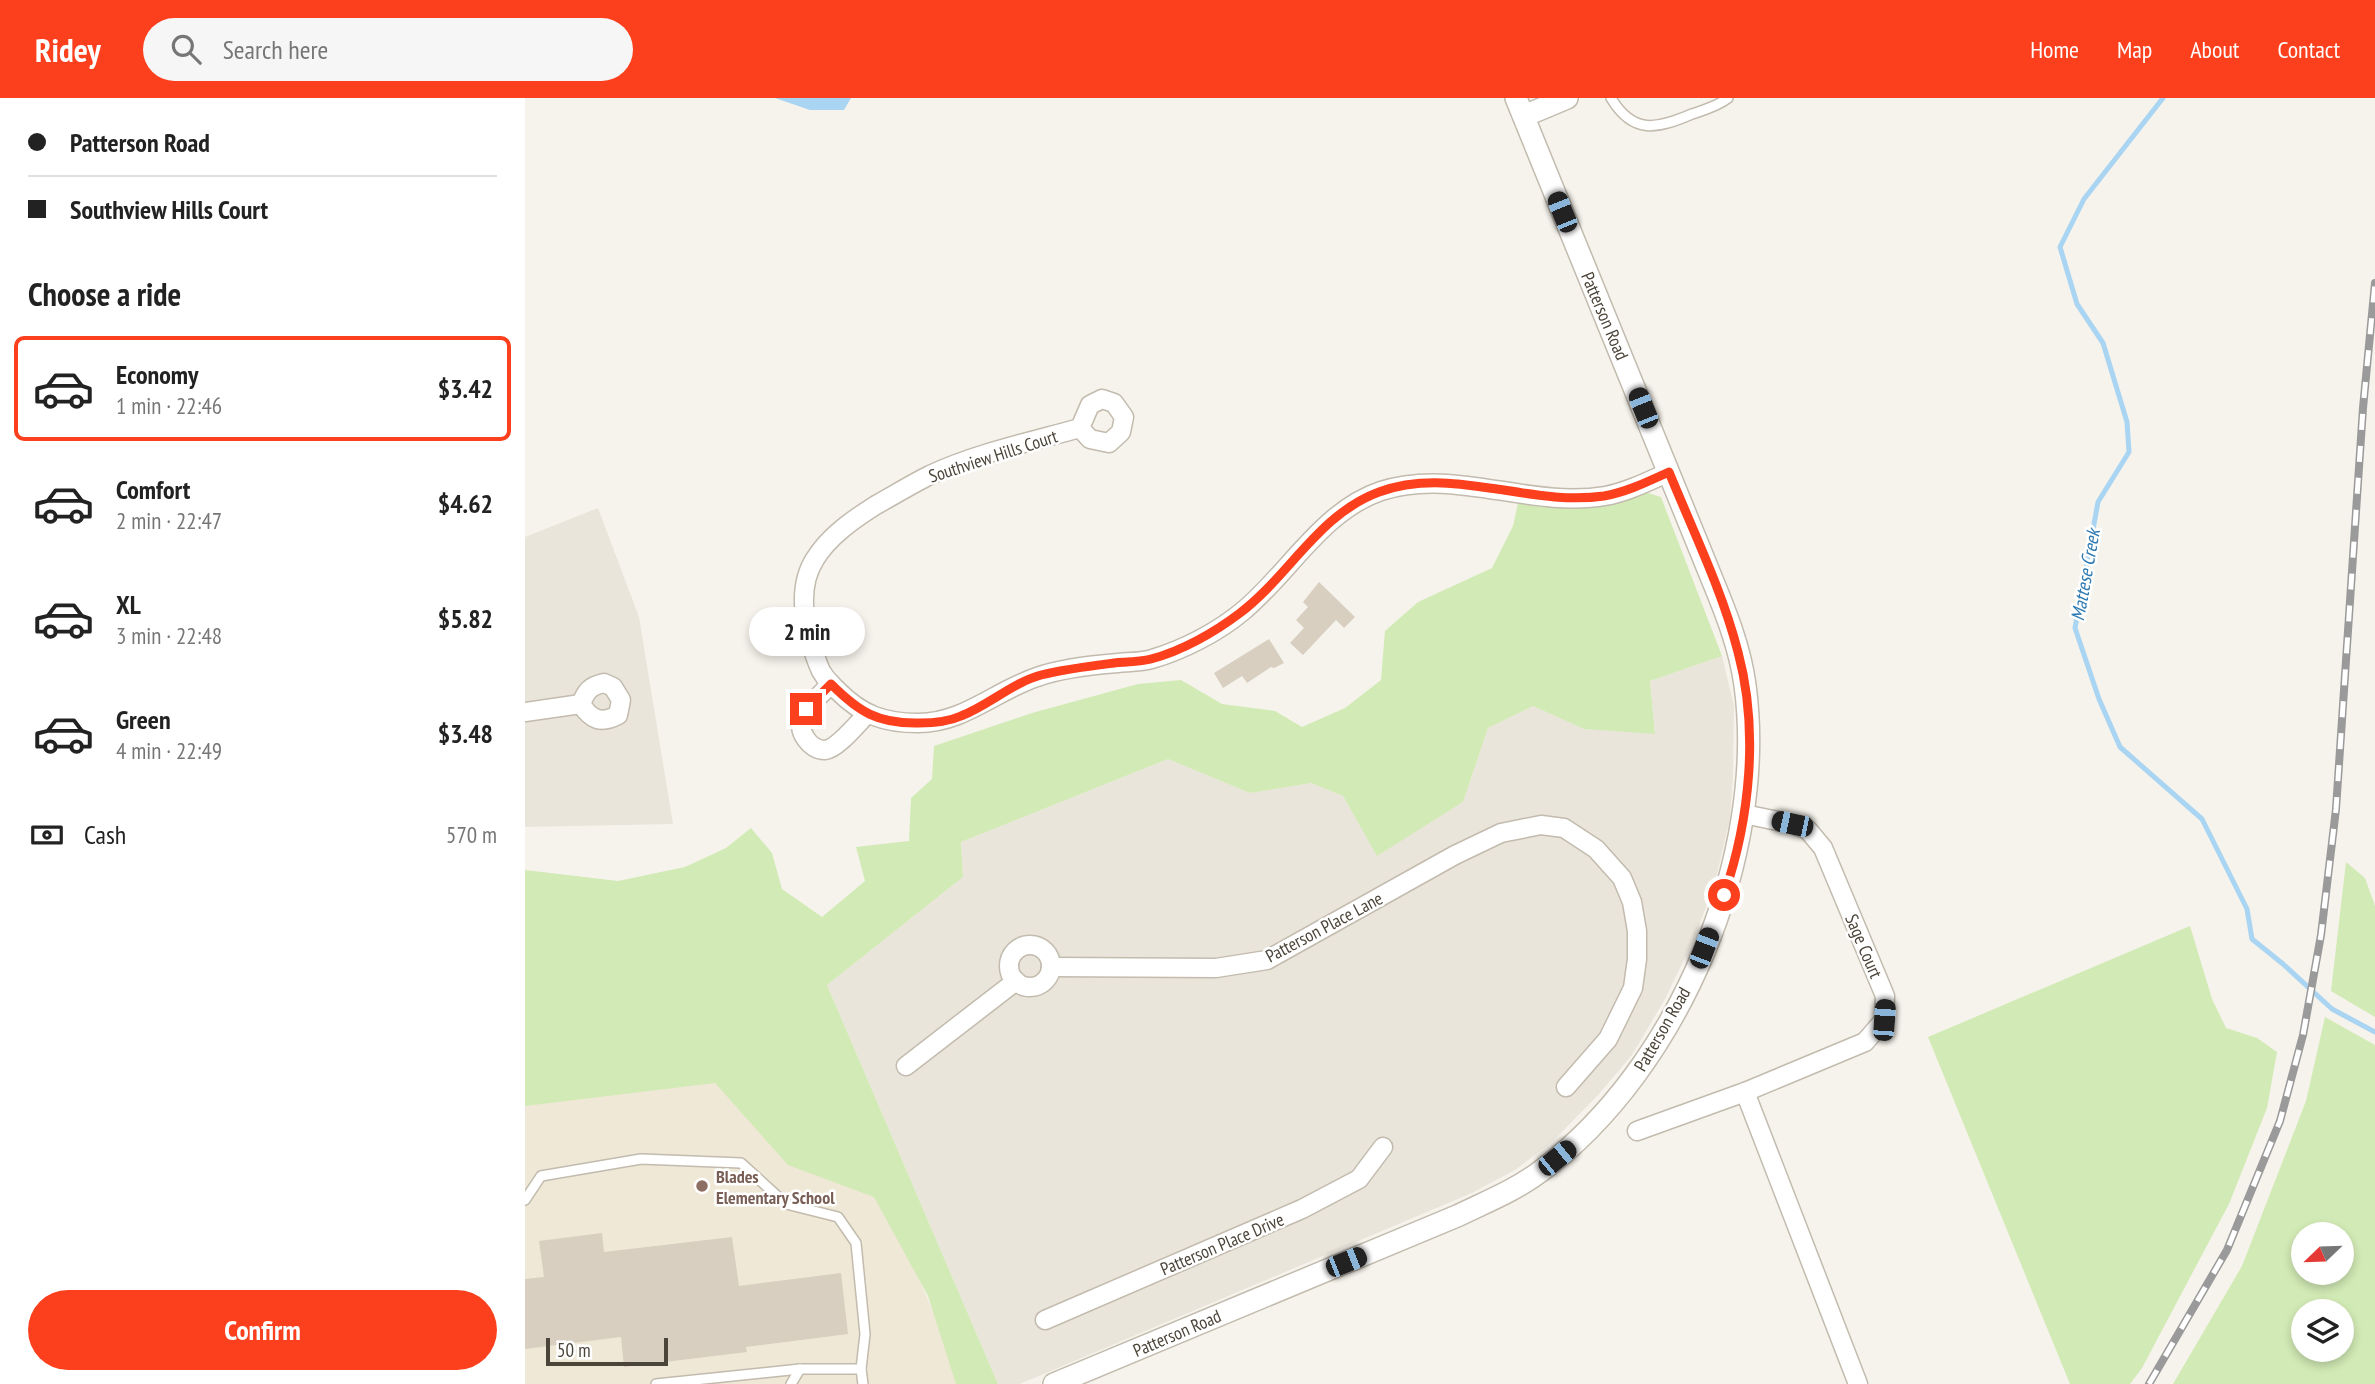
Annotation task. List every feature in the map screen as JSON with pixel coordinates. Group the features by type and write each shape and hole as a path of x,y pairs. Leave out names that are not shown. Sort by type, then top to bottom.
{"street":[{"path":"1520,107 1567,98"},
{"name":"Patterson Road","path":"1066,1382 1466,1212 1512,1190 1541,1172 1574,1144 1619,1098 1644,1066 1667,1028 1718,912 1736,854 1744,814 1749,733 1745,684 1739,653 1730,623 1520,107"},
{"name":"Southview Hills Court","path":"1080,428 973,458 930,475 859,516 814,559 808,574 805,616 807,635 822,676 848,701 867,714 890,722 921,723 960,716 1039,676 1151,659 1193,642 1241,613 1320,531 1350,506 1379,492 1411,484 1443,482 1554,497 1606,496 1669,472"},
{"path":"831,684 806,709 800,723 803,736 812,747 825,750 837,744 867,714"},
{"path":"525,712 581,704"},
{"name":"Sage Court","path":"1637,1130 1745,1093 1865,1042 1884,1020 1885,996 1823,848 1808,830 1744,814"},
{"name":"Patterson Place Lane","path":"1051,967 1216,968 1267,960 1455,855 1501,833 1541,825 1564,828 1596,849 1622,878 1632,902 1637,931 1633,988 1608,1040 1566,1087"},
{"path":"1030,945 1043,949 1051,967 1047,979 1035,986 1022,985 1016,981 1010,968 1013,955 1030,945"},
{"path":"906,1066 1016,981"},
{"path":"1745,1093 1858,1384"},
{"name":"Patterson Place Drive","path":"1045,1320 1303,1209 1359,1179 1383,1147"}],"lane":[{"path":"1611,98 1620,113 1641,127 1669,124 1728,98"},
{"path":"525,1200 541,1176 641,1158 741,1163 786,1204 838,1217 856,1242 865,1334 861,1369 863,1384"},
{"path":"656,1384 800,1369 861,1369"},
{"path":"791,1384 800,1369"}],"shaded area":[{"path":"598,508 639,617 673,824 525,827 525,537"},
{"path":"1722,656 1734,706 1733,776 1730,818 1714,887 1692,943 1665,999 1632,1055 1599,1094 1552,1142 1515,1170 1472,1193 1020,1384 998,1384 827,985 963,877 961,842 1168,759 1250,793 1311,783 1343,796 1377,855 1463,802 1488,728 1533,706 1584,729 1655,733 1650,681"},
{"name":"Blades Elementary School","path":"755,896 964,1384 525,1384 525,988"}],"green space":[{"path":"1645,492 1661,497 1722,656 1650,681 1655,734 1584,729 1533,706 1488,728 1463,802 1377,856 1343,796 1311,783 1250,793 1168,759 961,842 963,877 827,985 998,1384 956,1384 928,1296 874,1197 788,1165 715,1083 525,1106 525,870 618,881 685,867 726,848 751,828 772,853 782,889 822,917 865,881 856,847 909,841 911,798 932,779 934,746 1032,713 1138,684 1181,680 1222,704 1275,711 1302,727 1345,708 1381,680 1385,631 1418,602 1492,568 1513,526 1518,503 1591,508"},
{"path":"2346,862 2365,878 2375,906 2375,1017 2331,991"},
{"path":"2190,926 2212,999 2226,1028 2257,1038 2277,1052 2267,1108 2229,1204 2142,1368 2130,1384 2070,1384 1928,1037"},
{"path":"2325,1017 2375,1045 2375,1384 2173,1384 2242,1266 2306,1101"}],"water":[{"path":"775,98 851,98 844,110 810,110"}],"building":[{"path":"1319,582 1355,617 1344,628 1336,620 1303,655 1290,643 1304,628 1296,620 1308,607 1303,602"},
{"path":"1269,639 1284,663 1271,667 1247,683 1242,676 1223,688 1214,673"},
{"name":"Blades Elementary School","path":"602,1233 604,1252 732,1237 739,1286 841,1273 848,1334 746,1347 747,1352 624,1367 621,1337 525,1349 525,1279 544,1277 539,1241"}],"waterway":[{"name":"Mattese Creek","path":"2163,98 2084,199 2060,247 2077,304 2103,343 2127,422 2129,452 2098,502 2075,628 2099,699 2120,747 2202,819 2247,909 2252,939 2332,1009 2375,1032"}],"railway":[{"path":"2149,1384 2227,1250 2280,1121 2303,1035 2321,935 2336,809 2363,408 2375,283"}],"place":[{"name":"Blades Elementary School","path":"702,1186"}],"route":[{"path":"806,709 831,684 863,712 890,722 921,723 960,716 1039,676 1151,659 1193,642 1241,613 1320,531 1350,506 1379,492 1411,484 1443,482 1554,497 1606,496 1669,472 1730,623 1745,684 1749,733 1744,814 1724,895"}]}
